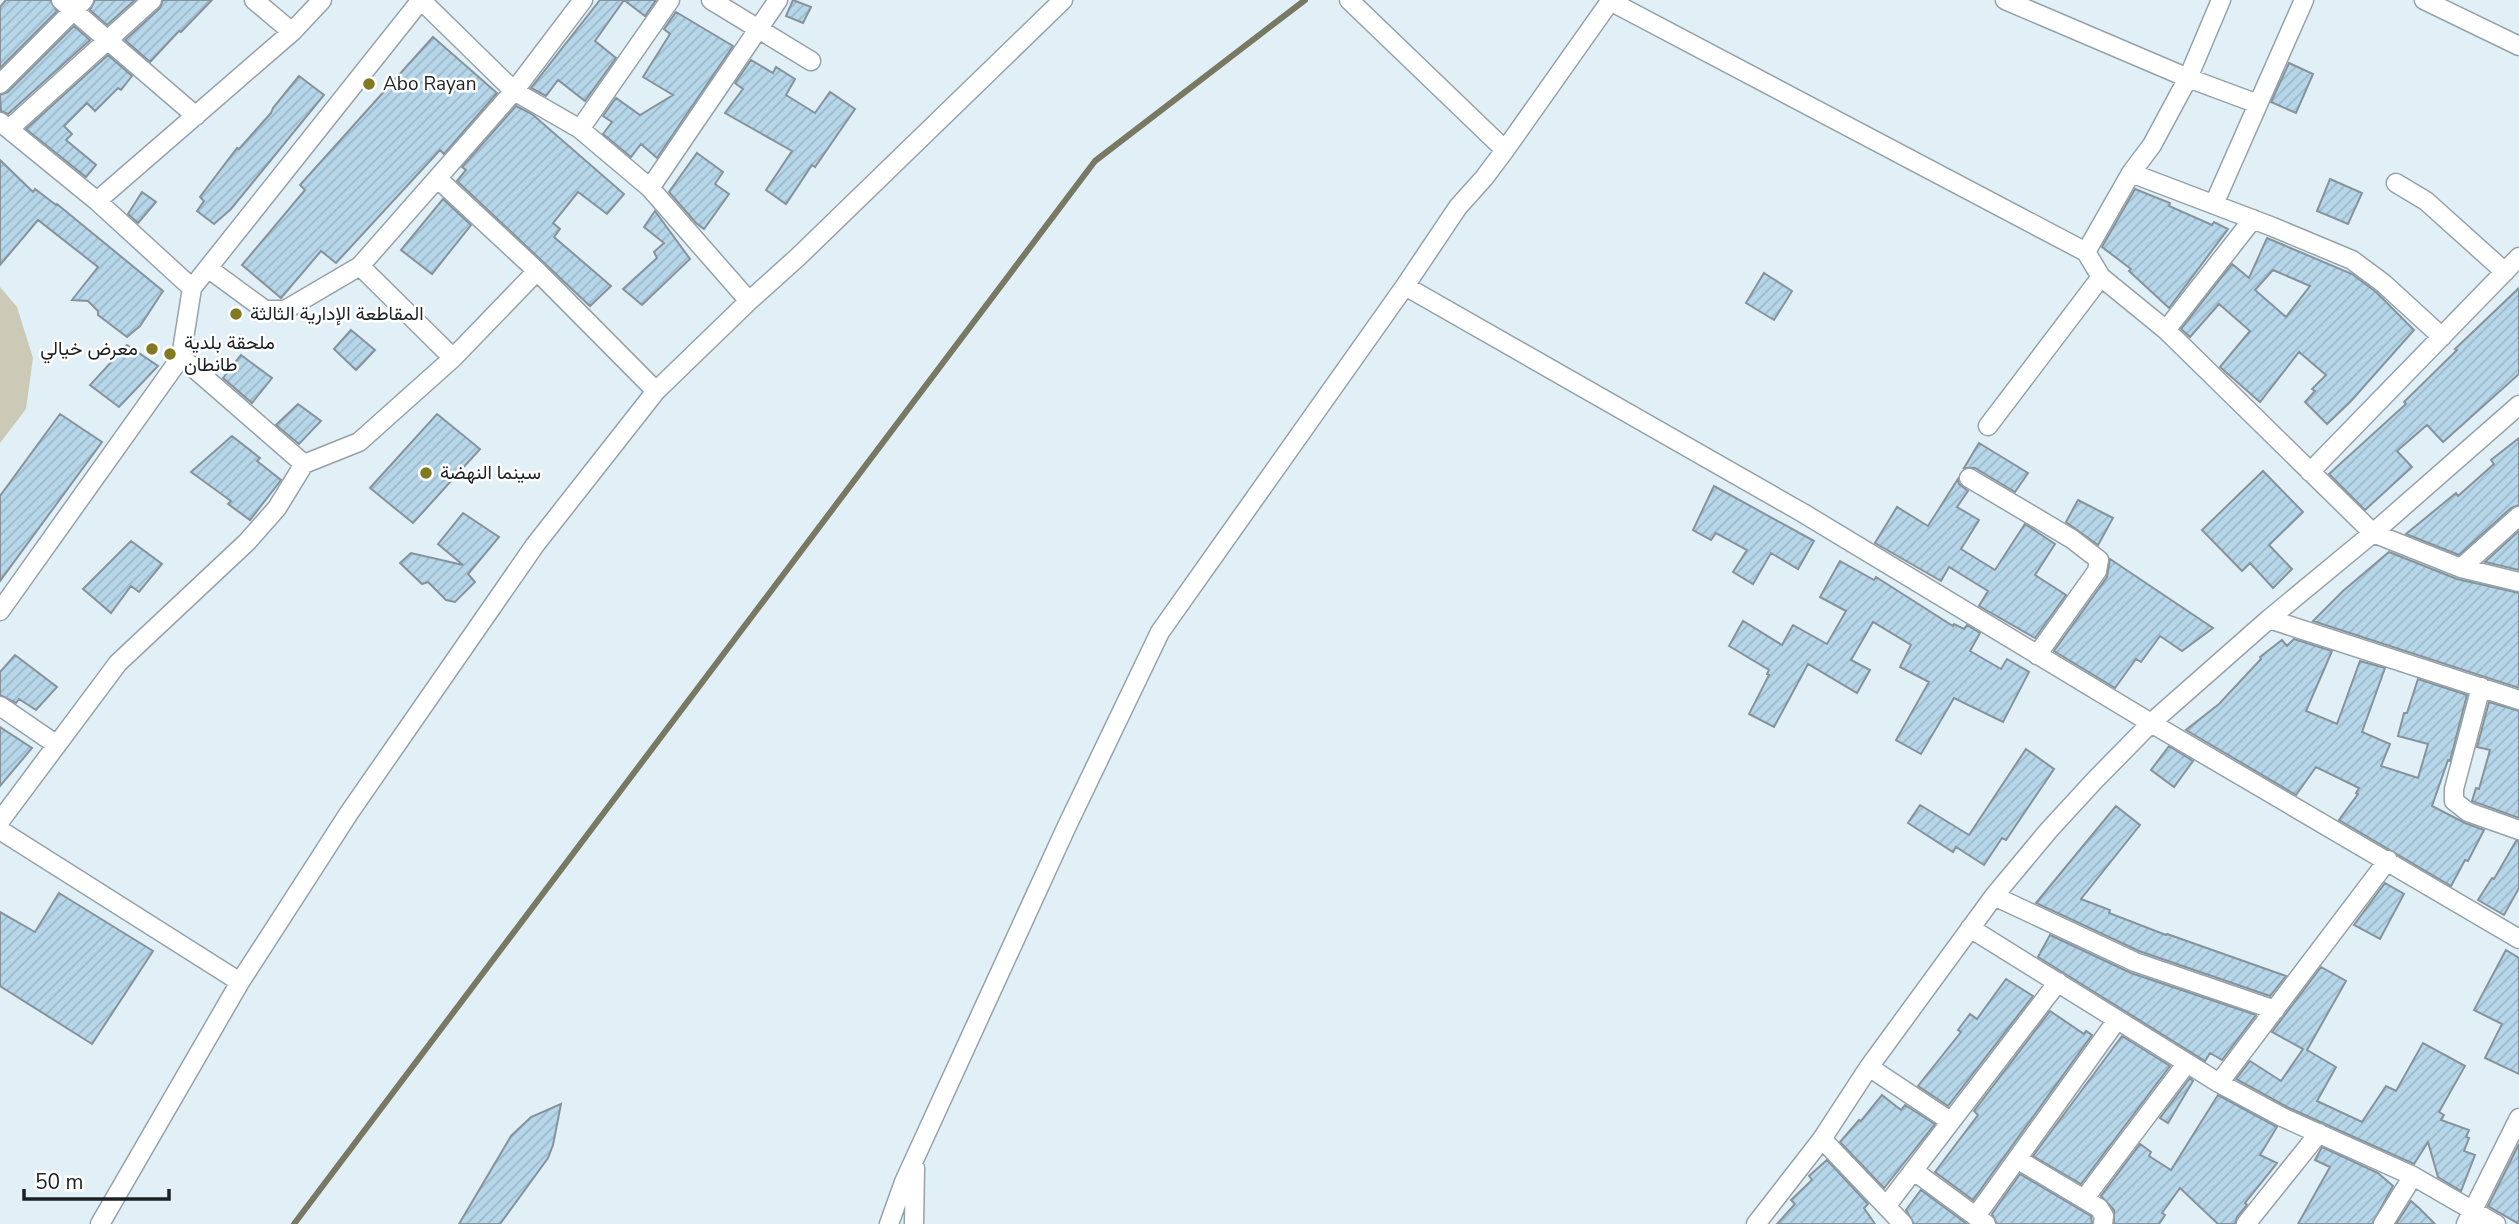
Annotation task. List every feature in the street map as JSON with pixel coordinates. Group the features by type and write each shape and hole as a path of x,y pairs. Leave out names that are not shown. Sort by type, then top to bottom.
{"street":[{"path":"152,0 109,41 4,126 97,201 192,288"},
{"path":"254,0 292,32"},
{"path":"97,201 292,32 322,0"},
{"path":"0,611 181,358 192,288 421,0 514,91 580,129 650,188 749,301"},
{"path":"209,269 265,310 274,311 285,310 360,266 514,91 583,0"},
{"path":"580,129 670,0"},
{"path":"711,0 811,61"},
{"path":"650,188 778,0"},
{"path":"100,1224 240,982 349,813 535,545 656,391 1063,0"},
{"path":"1349,0 1505,150"},
{"path":"2005,0 2188,78 2258,104"},
{"path":"2086,252 2131,173 2152,145 2188,78 2221,0"},
{"path":"2214,204 2304,0"},
{"path":"2424,0 2519,46"},
{"path":"889,1224 915,1157 1066,828 1160,632 1458,207 1505,150 1610,1 2086,252 2101,277 2166,330 2373,533 2461,568 2519,582"},
{"path":"0,85 73,4 109,41 196,116"},
{"path":"2131,173 2353,260 2383,283 2442,337"},
{"path":"438,179 537,271 656,391"},
{"path":"2396,183 2426,201 2505,272"},
{"path":"2166,330 2253,219"},
{"path":"2310,472 2519,257"},
{"path":"360,266 453,358"},
{"path":"3,812 118,663 247,542 277,508 304,464 359,442 453,358 537,271"},
{"path":"1988,426 2101,277"},
{"path":"1405,286 1802,513 2151,723 2519,939"},
{"path":"181,358 304,464"},
{"path":"1756,1224 1822,1139 1869,1067 1970,928 2049,830 2151,723 2519,405"},
{"path":"1969,478 2072,539 2099,561 2097,570 2037,655"},
{"path":"2461,568 2519,516"},
{"path":"2269,619 2519,700"},
{"path":"2480,687 2454,789 2454,801 2468,812 2519,830"},
{"path":"0,706 57,745"},
{"path":"0,830 240,982"},
{"path":"2219,1083 2388,860"},
{"path":"1994,896 2135,962 2275,1010"},
{"path":"1970,928 2219,1083 2282,1117 2413,1176 2470,1217 2496,1224"},
{"path":"1822,1139 1894,1217 1914,1171 2058,982"},
{"path":"1914,1171 1981,1220 2017,1159 2118,1020"},
{"path":"2084,1199 2187,1063"},
{"path":"1869,1067 1950,1121"},
{"path":"2470,1217 2519,1118"},
{"path":"2246,1224 2319,1133"},
{"path":"914,1224 915,1157"},
{"path":"2017,1159 2099,1208 2104,1216 2103,1224"},
{"path":"2383,1224 2413,1176"}],"green space":[{"path":"0,287 17,307 33,358 26,409 0,443"}],"building":[{"path":"6,0 50,0 57,11 0,68 0,7"},
{"path":"95,0 135,0 107,25 90,10"},
{"path":"163,0 212,0 150,62 125,40 160,8"},
{"path":"600,0 624,0 595,41 616,58 585,101 558,80 546,96 531,88"},
{"path":"624,0 656,0 645,16"},
{"path":"793,0 811,7 803,23 786,16"},
{"path":"676,12 733,46 657,158 641,144 631,157 603,134 612,122 603,116 616,98 640,115 673,95 643,77 670,34 664,29"},
{"path":"74,26 90,40 8,114 1,111 0,95 8,92"},
{"path":"433,37 497,93 444,154 440,150 336,263 321,251 281,298 242,265 305,190 300,185"},
{"path":"108,55 132,76 121,90 118,88 95,111 87,103 64,126 72,134 66,140 96,165 86,177 26,129"},
{"path":"751,60 773,73 776,67 795,79 786,95 815,113 830,92 855,109 786,204 766,190 792,151 725,113 743,89 735,83"},
{"path":"2289,63 2313,74 2296,113 2271,102"},
{"path":"299,76 324,95 231,209 214,224 197,211 204,201 200,197 237,148 239,149 271,113"},
{"path":"516,106 532,114 624,194 607,214 578,192 553,223 560,229 554,237 611,286 590,306 457,181 466,170 462,167"},
{"path":"697,153 723,172 715,184 729,194 704,229 669,192"},
{"path":"0,160 33,192 35,189 57,204 163,291 140,326 127,337 98,315 98,311 88,301 72,300 98,267 38,220 0,265"},
{"path":"2330,179 2362,193 2348,224 2317,211"},
{"path":"2135,189 2170,203 2169,206 2212,225 2214,222 2228,229 2169,308 2129,271 2131,269 2102,247"},
{"path":"142,192 156,202 138,223 128,214"},
{"path":"443,199 471,225 432,274 401,250"},
{"path":"655,211 690,259 642,305 623,289 657,258 654,252 664,243 644,227"},
{"path":"2267,238 2352,274 2376,292 2414,330 2327,424 2305,402 2315,391 2312,389 2326,375 2299,352 2260,402 2220,367 2250,331 2219,304 2190,337 2181,329 2232,264 2249,278","holes":["2273,270 2310,286 2286,317 2255,290"]},
{"path":"1764,273 1792,291 1774,320 1746,303"},
{"path":"2519,288 2519,374 2443,442 2427,425 2397,451 2412,467 2365,510 2329,474 2406,404 2404,402 2457,350 2455,349"},
{"path":"351,330 375,350 356,370 334,349"},
{"path":"127,345 158,366 119,407 90,385"},
{"path":"241,355 272,378 252,403 223,378"},
{"path":"298,404 321,421 299,444 276,425"},
{"path":"60,414 102,442 0,581 0,496"},
{"path":"437,414 480,449 413,523 370,488"},
{"path":"232,436 260,458 257,461 281,480 250,520 228,504 231,501 191,472"},
{"path":"2519,438 2519,505 2511,508 2459,555 2406,534 2456,493 2458,496 2494,464 2491,460"},
{"path":"1979,443 2028,473 2015,492 1975,468 1964,468"},
{"path":"2263,471 2303,512 2269,545 2292,569 2273,588 2250,563 2242,571 2202,530"},
{"path":"1958,479 1959,484 1968,491 1957,507 1979,520 1961,549 1995,570 2025,524 2055,544 2035,575 2066,595 2035,638 1979,606 1988,591 1949,567 1941,581 1875,543 1897,507 1928,526"},
{"path":"1714,486 1814,541 1798,569 1771,553 1753,584 1733,572 1747,550 1716,533 1711,540 1693,530"},
{"path":"2078,500 2113,518 2098,545 2066,522"},
{"path":"463,513 499,537 468,574 475,582 455,602 446,600 428,582 422,584 400,563 411,553 463,565 438,544"},
{"path":"2519,531 2519,570 2485,562"},
{"path":"131,541 162,564 139,592 131,586 111,613 83,589"},
{"path":"2389,552 2457,579 2519,593 2519,688 2313,621"},
{"path":"2110,559 2213,628 2182,651 2160,636 2141,662 2136,659 2115,688 2054,651 2107,577"},
{"path":"1840,561 1874,580 1876,577 1953,626 1954,624 1964,629 1967,625 1980,633 1970,651 2001,669 2007,659 2029,672 2003,722 1954,698 1921,754 1896,740 1929,682 1900,667 1911,645 1873,622 1851,660 1870,670 1857,693 1808,664 1774,727 1749,714 1769,670 1729,646 1743,621 1782,645 1793,625 1827,644 1846,611 1820,597"},
{"path":"2294,639 2332,651 2306,711 2337,724 2360,661 2385,668 2362,732 2390,744 2381,766 2418,778 2428,744 2398,736 2418,679 2467,695 2450,761 2448,760 2432,806 2484,830 2451,886 2339,820 2358,794 2356,793 2359,788 2316,767 2296,795 2186,730 2219,704 2260,657 2282,640 2287,646"},
{"path":"15,655 57,687 36,710 19,699 16,703 0,695 0,672"},
{"path":"2489,702 2519,711 2519,818 2472,801 2476,788 2479,789 2490,750 2477,747"},
{"path":"0,727 32,748 0,786"},
{"path":"2169,746 2193,761 2174,787 2151,770"},
{"path":"2026,749 2054,769 2006,840 2002,838 1984,865 1956,847 1953,852 1908,823 1920,805 1969,835"},
{"path":"2116,806 2140,825 2081,899 2166,935 2286,976 2270,996 2139,951 2036,903"},
{"path":"2516,841 2519,841 2519,888 2504,915 2478,900"},
{"path":"2385,883 2404,894 2380,939 2354,925"},
{"path":"59,893 153,951 92,1044 0,986 0,912 35,932"},
{"path":"2050,935 2131,973 2256,1015 2222,1060 2210,1053 2205,1061 2038,957"},
{"path":"2506,950 2519,958 2519,1074 2485,1058 2502,1024 2474,1010"},
{"path":"2321,967 2346,981 2307,1050 2336,1067 2317,1101 2362,1122 2386,1086 2396,1091 2423,1043 2465,1066 2439,1112 2444,1115 2441,1120 2469,1130 2464,1151 2475,1155 2461,1191 2438,1177 2428,1142 2414,1164 2287,1107 2236,1079 2250,1061 2281,1081 2303,1049 2272,1032"},
{"path":"2006,979 2033,996 1948,1106 1918,1086 1961,1032 1958,1030 1970,1014 1977,1019"},
{"path":"2050,1011 2084,1034 2086,1031 2092,1035 1973,1200 1935,1172 1978,1115 1974,1111"},
{"path":"2122,1036 2170,1066 2081,1184 2033,1156"},
{"path":"2190,1078 2193,1081 2168,1123 2160,1118"},
{"path":"1882,1095 1901,1110 1905,1105 1935,1124 1884,1188 1840,1142"},
{"path":"2218,1095 2277,1127 2260,1155 2277,1163 2245,1203 2247,1205 2235,1224 2218,1224 2180,1188 2162,1213 2165,1215 2159,1224 2114,1224 2114,1210 2101,1196 2140,1144 2151,1152 2149,1156 2171,1170"},
{"path":"561,1104 548,1158 500,1224 459,1224 511,1136 531,1117"},
{"path":"2519,1144 2519,1224 2488,1206"},
{"path":"2322,1147 2378,1173 2393,1186 2372,1224 2298,1224 2330,1167 2315,1160"},
{"path":"1827,1160 1868,1204 1864,1208 1875,1224 1777,1224 1795,1204 1791,1200 1812,1180 1809,1176"},
{"path":"2020,1174 2091,1216 2092,1224 1997,1224 1992,1214"},
{"path":"1921,1190 1967,1224 1914,1224 1906,1210"},
{"path":"2411,1201 2419,1208 2435,1224 2396,1224"}],"waterway":[{"path":"294,1224 1095,161 1305,0"}],"place":[{"name":"Abo Rayan","path":"369,84"},
{"name":"المقاطعة الإدارية الثالثة","path":"236,314"},
{"name":"معرض خيالي","path":"152,349"},
{"name":"ملحقة بلدية طانطان","path":"170,354"},
{"name":"سينما النهضة","path":"426,473"}]}
